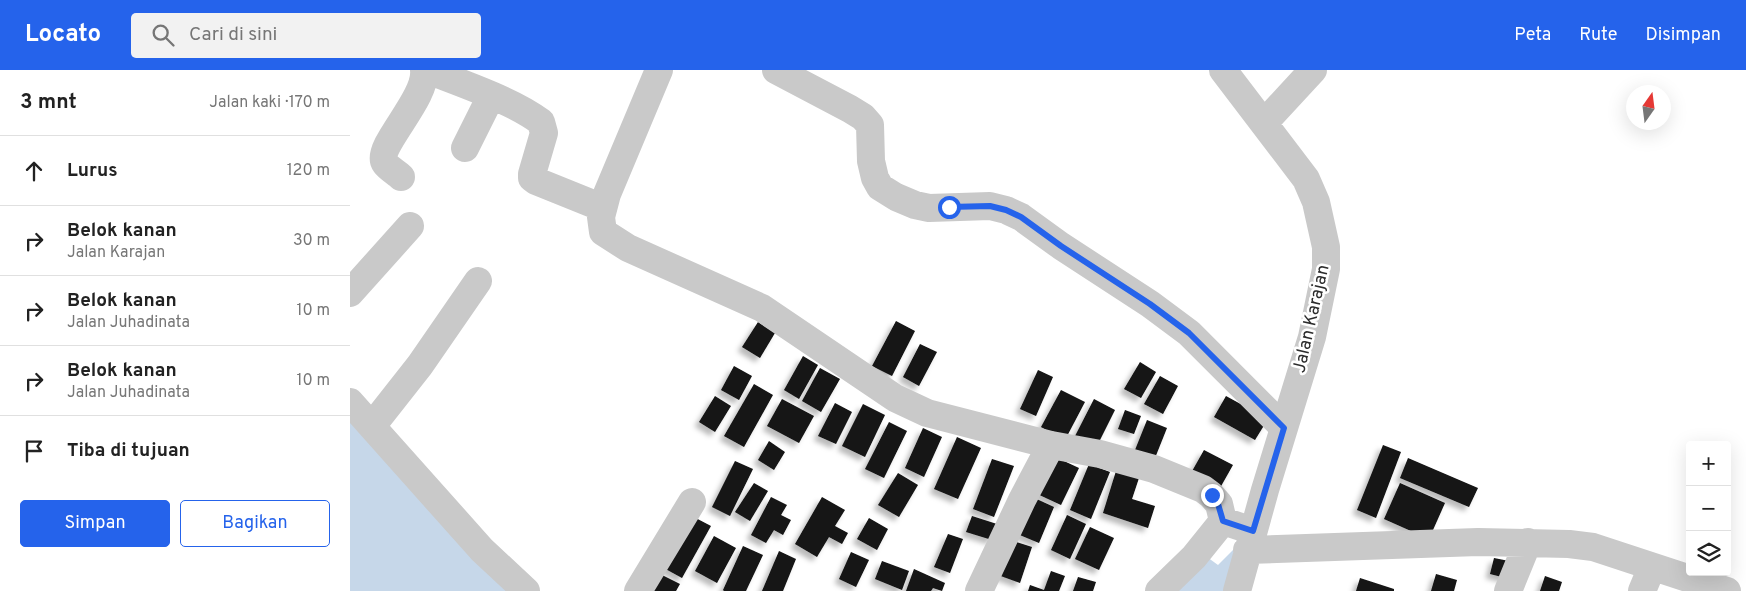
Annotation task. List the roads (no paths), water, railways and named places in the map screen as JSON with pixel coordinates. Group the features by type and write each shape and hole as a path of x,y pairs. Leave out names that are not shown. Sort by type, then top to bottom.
{"street":[{"path":"401,177 385,164 384,160 386,151 399,125 418,96 424,80 424,70"},
{"path":"428,70 491,96 527,113 541,122 544,133 532,178 603,208"},
{"path":"658,70 607,194 601,217 604,232 628,248 762,308 895,398 927,413 1052,445 1100,454 1154,469 1203,489 1212,495 1218,504 1223,521 1250,541 1528,542 1569,544 1593,547 1647,579 1727,591"},
{"path":"776,70 863,117 870,125 870,161 880,187 896,197 915,205 929,208 990,206 1006,210 1021,217 1061,246 1150,304 1189,333 1284,428"},
{"name":"Jalan Karajan","path":"1223,70 1306,179 1316,202 1326,247 1326,269 1312,337 1250,541 1237,591"},
{"path":"1264,123 1313,70"},
{"path":"465,148 491,96"},
{"path":"350,293 410,226"},
{"path":"372,426 420,365 478,281"},
{"path":"350,402 482,550 526,591"},
{"path":"979,591 1022,500 1052,445"},
{"path":"638,591 692,502"},
{"path":"1159,591 1194,557 1223,521"},
{"path":"1508,591 1528,542"}],"water":[{"path":"350,419 511,591 350,591"},
{"path":"1241,542 1226,591 1169,591 1207,557 1218,565"}]}
